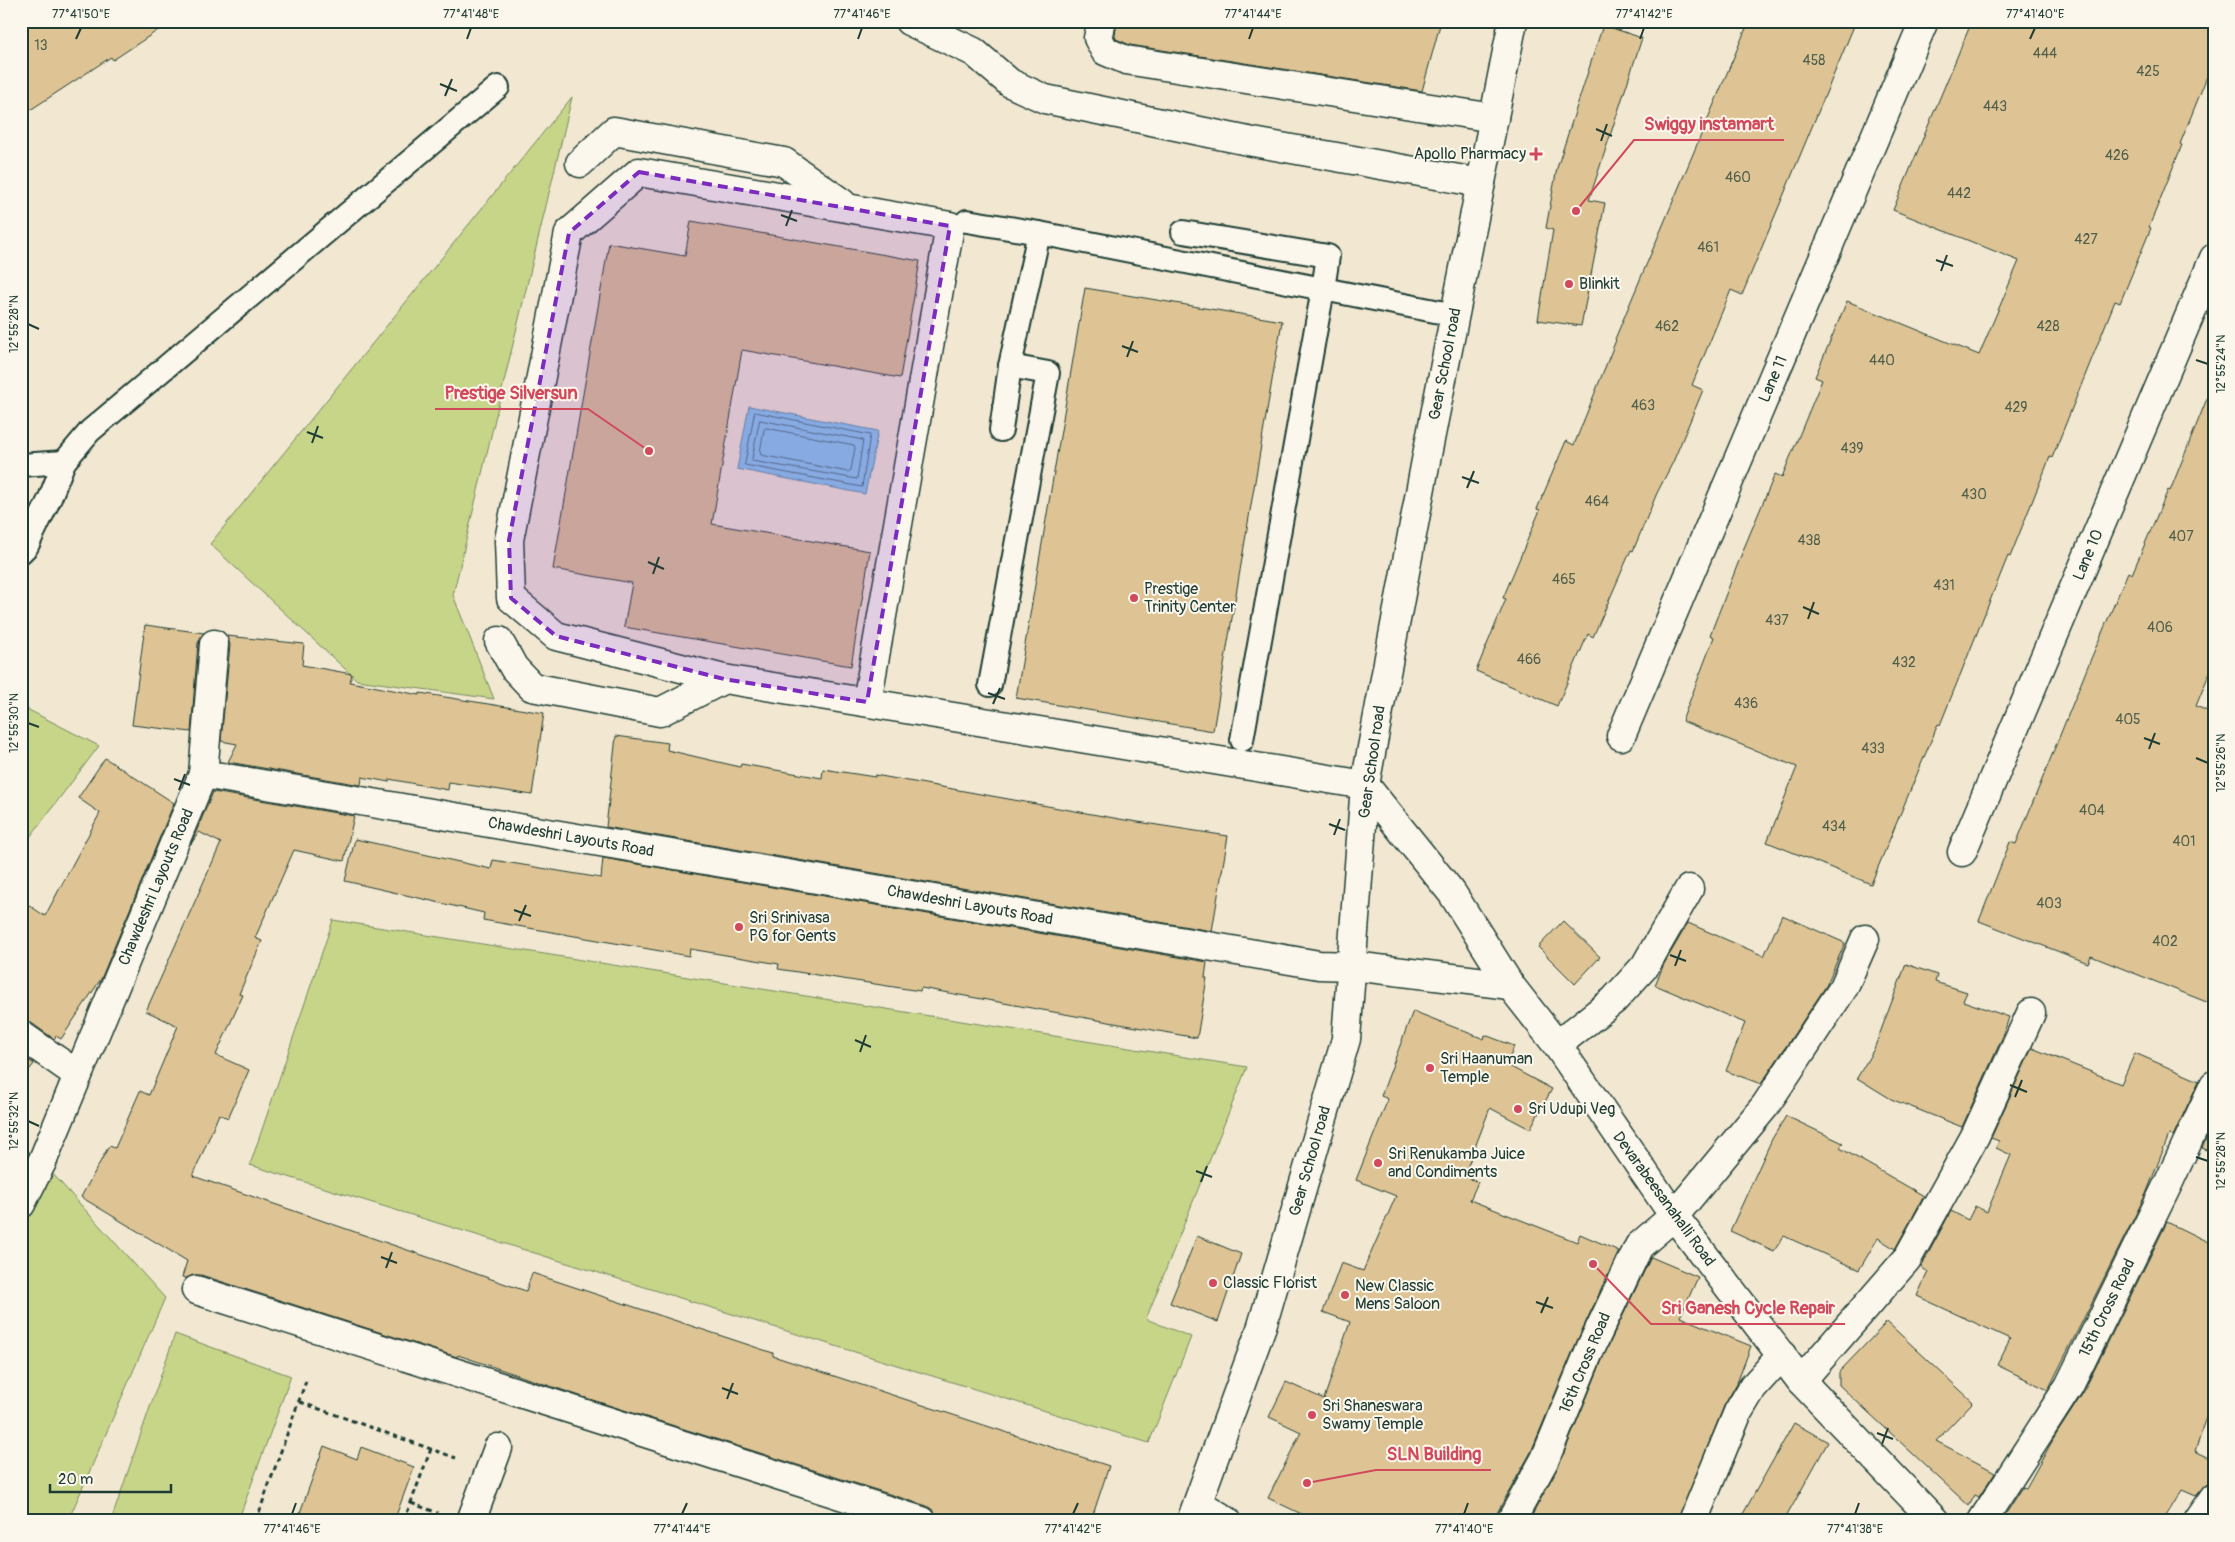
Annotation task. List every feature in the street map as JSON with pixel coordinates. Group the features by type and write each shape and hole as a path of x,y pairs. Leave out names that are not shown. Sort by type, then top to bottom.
{"street":[{"path":"909,21 974,52 1010,83 1045,99 1253,142 1481,183"},
{"path":"1102,21 1098,38 1104,51 1126,60 1494,118"},
{"name":"Gear School road","path":"1195,1512 1262,1326 1346,1039 1353,966 1365,785 1513,21"},
{"name":"Lane 11","path":"1621,736 1924,21"},
{"path":"580,163 614,131 784,162 849,208"},
{"path":"867,702 950,226 639,172 569,233 509,540 511,598 556,636 724,680 1365,785"},
{"name":"Lane 10","path":"1962,852 2214,258"},
{"path":"499,641 514,668 532,687 660,712 724,680"},
{"path":"203,774 214,644"},
{"name":"Chawdeshri Layouts Road","path":"21,1204 42,1162 203,774 1318,965 1353,966 1510,985"},
{"name":"Devarabeesanahalli Road","path":"1365,785 1452,894 1510,985 1557,1045 1674,1216 1801,1381 1935,1521"},
{"path":"1557,1045 1614,1000 1645,966 1689,889"},
{"name":"16th Cross Road","path":"1511,1521 1545,1459 1611,1302 1638,1246 1674,1216 1765,1106 1844,987 1865,939"},
{"path":"1801,1381 1907,1259 1975,1136 2031,1013"},
{"path":"21,1035 78,1075"},
{"name":"15th Cross Road","path":"1982,1521 2069,1386 2168,1184 2214,1085"},
{"path":"196,1290 922,1521"},
{"path":"1693,1521 1738,1412 1753,1387 1782,1355"},
{"path":"471,1521 494,1459"},
{"path":"2198,1521 2214,1498"},
{"path":"1195,1512 1227,1521"}],"lane":[{"path":"21,552 27,546 50,498 64,462 90,431 498,87"},
{"path":"967,221 1039,233 1455,315"},
{"path":"1183,232 1328,256 1242,740"},
{"path":"1001,430 1010,366 1039,233"},
{"path":"990,685 1048,373 1010,366"},
{"path":"21,465 64,462"}],"path":[{"path":"256,1521 300,1402 306,1380"},
{"path":"300,1402 431,1449 494,1459"},
{"path":"404,1521 431,1449"}],"highlighted area":[{"path":"639,172 950,226 867,702 724,679 556,636 511,598 509,540 569,233"}],"green space":[{"path":"572,97 453,595 494,699 357,680 210,544"},
{"path":"21,706 99,746 21,849"},
{"path":"333,920 1247,1067 1146,1319 1191,1337 1149,1443 250,1165"},
{"path":"21,1146 42,1162 165,1298 68,1521 21,1521"},
{"path":"175,1334 291,1376 238,1521 111,1521"}],"water":[{"path":"749,406 878,431 865,494 737,469"}],"building":[{"path":"21,21 172,21 113,60 111,57 21,116"},
{"path":"1117,21 1441,21 1422,91 1130,45 1116,39"},
{"path":"1749,21 1856,21 1742,295 1731,290 1692,385 1703,390 1673,462 1657,493 1633,551 1631,550 1593,637 1588,634 1557,706 1476,671 1506,599 1503,598 1540,510 1537,509 1566,441 1574,445 1615,339"},
{"path":"1972,21 2214,21 2214,59 2149,227 2151,228 2120,303 2115,301 2052,458 2050,457 1940,725 1938,724 1871,884 1767,842 1797,767 1682,721 1714,637 1710,635 1744,548 1775,474 1782,477 1822,380 1815,377 1847,301 1979,355 2019,261 1893,210"},
{"path":"1603,25 1642,38 1589,200 1605,203 1581,326 1538,320 1553,230 1546,228 1557,168"},
{"path":"691,221 920,261 900,378 742,350 712,524 870,551 851,666 624,627 632,583 553,569 609,243 685,256"},
{"name":"Prestige Trinity Center","path":"1085,288 1282,321 1213,731 1016,698"},
{"path":"2212,386 2214,662 2196,706 2214,714 2214,1005 2091,956 2088,963 1979,921 2010,842 2016,844 2128,572 2132,574 2168,490 2170,491"},
{"path":"145,625 204,633 198,643 191,732 132,725"},
{"path":"227,636 304,644 302,665 352,674 350,682 420,695 420,693 544,713 532,795 449,782 448,790 389,779 389,782 362,777 361,785 228,762 237,744 221,741 230,645"},
{"path":"616,736 668,743 667,750 740,767 741,764 822,778 823,769 875,777 875,775 1125,820 1228,836 1212,931 606,827"},
{"path":"105,758 174,803 101,979 61,1039 56,1036 54,1039 30,1022 21,1020 21,900 45,916 100,813 78,798"},
{"path":"213,792 354,816 344,861 294,850 255,938 262,941 239,994 243,995 216,1055 249,1070 228,1118 219,1114 193,1176 526,1291 532,1273 773,1353 773,1356 1109,1466 1091,1521 940,1521 937,1520 934,1511 927,1506 586,1398 458,1355 457,1357 201,1275 182,1277 187,1261 81,1197 109,1146 115,1148 140,1091 149,1095 178,1026 146,1011 221,843 199,832 191,844"},
{"path":"355,839 491,869 493,860 601,878 603,858 1207,962 1205,978 1207,978 1197,1038 921,988 920,991 778,969 779,964 690,949 689,956 483,920 484,913 345,881"},
{"path":"1782,915 1845,943 1826,986 1761,1084 1726,1071 1745,1023 1655,985 1664,964 1688,923 1764,956"},
{"path":"1563,921 1600,957 1575,984 1538,947"},
{"path":"1906,964 1937,975 1935,982 1967,992 1963,1001 2009,1017 2003,1036 1962,1127 1891,1099 1857,1078 1874,1049"},
{"path":"1413,1011 1484,1039 1485,1035 1514,1046 1507,1065 1552,1089 1530,1129 1490,1108 1464,1176 1478,1182 1470,1200 1577,1242 1580,1234 1619,1251 1577,1341 1531,1452 1497,1513 1495,1521 1316,1521 1268,1498 1301,1432 1269,1417 1286,1382 1324,1399 1350,1322 1323,1312 1341,1263 1363,1271 1396,1196 1356,1180 1388,1099 1381,1096"},
{"path":"2032,1048 2121,1084 2135,1053 2199,1081 2173,1136 2169,1135 2146,1194 2048,1390 1997,1365 2010,1339 1917,1296 1928,1272 1921,1267 1951,1211 1968,1220 1975,1206 1987,1212 2011,1155 1996,1148 1999,1141 1991,1138"},
{"path":"21,1054 34,1064 21,1080"},
{"path":"1786,1116 1843,1143 1840,1148 1924,1196 1895,1249 1878,1238 1859,1270 1784,1236 1774,1251 1730,1231 1772,1139"},
{"path":"2214,1123 2214,1153 2202,1148"},
{"path":"2167,1222 2214,1245 2214,1398 2195,1451 2214,1460 2213,1483 2207,1484 2196,1496 2182,1490 2163,1521 2008,1521 2009,1518 2005,1515 2023,1487 2026,1488 2054,1438 2083,1393"},
{"path":"1197,1236 1241,1254 1218,1322 1170,1303"},
{"path":"1651,1257 1698,1277 1680,1317 1751,1346 1737,1383 1724,1406 1678,1521 1529,1521 1559,1465 1605,1353"},
{"path":"1887,1322 1973,1402 1936,1441 1995,1472 1979,1497 1975,1495 1969,1506 1839,1385 1839,1372"},
{"path":"1794,1423 1828,1442 1784,1521 1739,1521"},
{"path":"324,1446 357,1459 361,1447 414,1467 394,1521 297,1521"}],"place":[{"name":"Apollo Pharmacy","path":"1536,154"},
{"name":"Swiggy instamart","path":"1576,211"},
{"name":"Blinkit","path":"1569,284"},
{"name":"Prestige Silversun","path":"649,451"},
{"name":"Prestige Trinity Center","path":"1134,598"},
{"name":"Sri Srinivasa PG for Gents","path":"739,927"},
{"name":"Sri Haanuman Temple","path":"1430,1068"},
{"name":"Sri Udupi Veg","path":"1518,1109"},
{"name":"Sri Renukamba Juice and Condiments","path":"1378,1163"},
{"name":"Sri Ganesh Cycle Repair","path":"1593,1264"},
{"name":"Classic Florist","path":"1213,1283"},
{"name":"New Classic Mens Saloon","path":"1345,1295"},
{"name":"Sri Shaneswara Swamy Temple","path":"1312,1415"},
{"name":"SLN Building","path":"1307,1483"}]}
